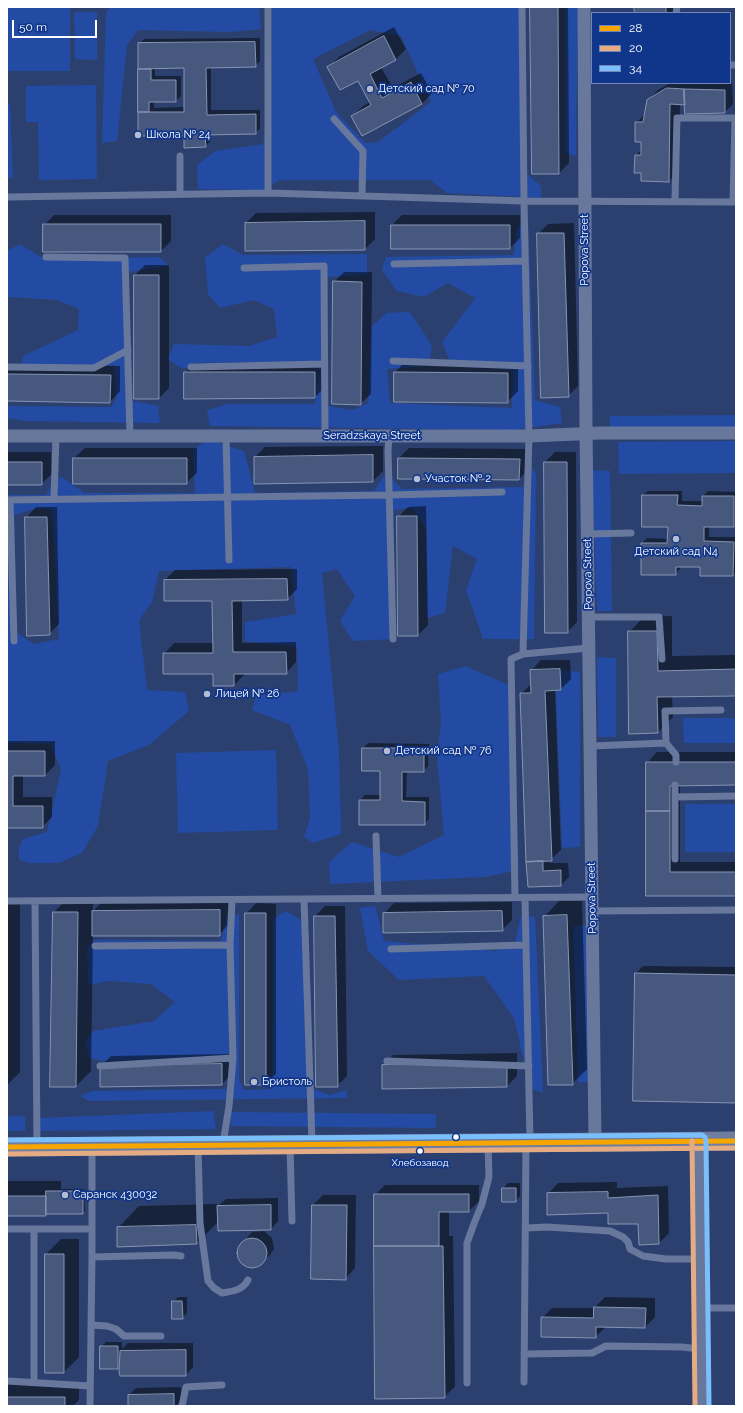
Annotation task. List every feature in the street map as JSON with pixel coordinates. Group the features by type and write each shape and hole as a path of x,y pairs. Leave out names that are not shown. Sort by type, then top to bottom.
{"main road":[{"path":"7,1147 223,1144 736,1141"}],"street":[{"name":"Popova Street","path":"584,7 588,70 585,201 586,434 595,1141"},
{"name":"Seradzskaya Street","path":"7,436 529,436 736,433"},
{"path":"699,1141 702,1406"}],"lane":[{"path":"268,7 268,193"},
{"path":"522,7 529,436 523,654"},
{"path":"7,197 268,193 524,201 733,202 736,118 677,118 675,201"},
{"path":"334,119 363,151 362,196"},
{"path":"180,156 180,194"},
{"path":"46,256 126,258 130,436"},
{"path":"394,264 525,261"},
{"path":"244,268 324,266 325,436"},
{"path":"7,368 94,368 128,350"},
{"path":"393,361 528,366"},
{"path":"192,367 324,364"},
{"path":"54,500 56,436"},
{"path":"226,436 229,560"},
{"path":"389,436 393,639"},
{"path":"14,641 8,500 227,498 502,492"},
{"path":"588,534 631,533"},
{"path":"589,617 659,617 662,659"},
{"path":"515,897 510,660 523,654 589,648"},
{"path":"676,762 676,755 666,743 665,711 721,710"},
{"path":"591,746 666,743"},
{"path":"675,786 675,859"},
{"path":"675,796 736,796"},
{"path":"376,836 378,899"},
{"path":"7,901 592,897"},
{"path":"524,1382 529,1066 525,898"},
{"path":"304,899 312,1144"},
{"path":"223,1144 229,1106 233,1058 230,945 232,900"},
{"path":"35,901 37,1146"},
{"path":"592,911 736,910"},
{"path":"96,946 230,945"},
{"path":"391,949 526,945"},
{"path":"100,1066 233,1058"},
{"path":"387,1061 529,1066"},
{"path":"467,1384 467,1243 482,1204 489,1178 488,1142"},
{"path":"290,1144 292,1221"},
{"path":"198,1145 200,1223 208,1281 214,1288 222,1293 237,1291 245,1285 248,1280"},
{"path":"90,1406 92,1146"},
{"path":"526,1228 547,1227 610,1231 628,1242 630,1249 643,1256 666,1259 700,1259"},
{"path":"7,1229 92,1229"},
{"path":"34,1229 34,1382"},
{"path":"92,1257 181,1256"},
{"path":"701,1308 736,1308"},
{"path":"91,1325 107,1326 124,1336 162,1336"},
{"path":"524,1354 592,1353 606,1346 681,1347 701,1349"},
{"path":"7,1382 34,1382 90,1386"},
{"path":"182,1406 186,1387 222,1385"}],"shaded area":[{"path":"7,7 70,7 70,71 7,71"},
{"path":"111,7 259,7 261,29 230,32 138,30 127,45 117,141 102,143 106,12"},
{"path":"272,7 520,7 521,169 541,186 541,198 447,193 430,180 279,180 264,190 198,189 197,165 215,151 263,144 271,88","holes":["370,30 401,36 431,102 378,142 365,143 336,112 313,59"]},
{"path":"565,7 578,7 576,156 565,153"},
{"path":"74,12 97,12 97,60 75,59"},
{"path":"96,85 97,179 39,180 38,122 26,122 26,86"},
{"path":"7,102 10,105 13,177 7,179"},
{"path":"528,221 535,400 560,407 562,423 512,430 210,426 207,410 228,404 315,404 320,371 315,364 181,368 168,359 174,344 249,346 277,337 274,309 254,300 220,308 208,294 205,258 223,244 243,255 367,254 367,275 325,277 327,406 353,410 368,403 371,327 387,313 410,312 432,345 429,366 387,369 390,403 512,408 513,370 452,366 442,342 475,298 448,283 424,297 397,291 382,270 386,257 514,255 517,227"},
{"path":"20,244 46,260 159,257 169,266 129,272 129,400 159,406 160,423 25,421 7,418 7,406 111,407 116,399 114,366 21,367 23,356 78,330 79,309 57,300 7,297 7,251"},
{"path":"736,415 736,428 610,431 610,416"},
{"path":"207,439 244,451 255,493 374,491 386,473 402,489 523,487 529,463 536,474 534,639 483,639 466,590 477,559 453,546 445,613 427,618 426,529 412,508 394,510 391,634 393,639 353,641 340,621 355,596 337,569 322,573 339,752 341,834 313,843 304,837 310,818 308,769 290,725 252,710 256,696 298,691 297,647 245,641 245,622 296,614 291,567 159,571 152,602 139,620 147,690 185,692 189,711 149,745 108,761 98,826 82,853 59,863 29,863 19,860 19,847 23,839 47,832 61,770 51,744 7,743 7,495 46,495 54,480 62,477 84,493 195,493 193,451","holes":["38,508 52,510 59,639 34,644 17,633 14,515"]},
{"path":"736,441 736,473 619,474 618,442"},
{"path":"592,470 610,471 612,611 597,611"},
{"path":"597,657 616,658 616,737 598,737"},
{"path":"465,666 511,686 519,870 485,877 330,884 329,862 352,842 399,857 444,835 437,757 441,722 438,674"},
{"path":"555,670 580,672 580,847 562,848"},
{"path":"683,718 736,718 736,743 684,743"},
{"path":"276,750 278,830 178,833 176,753"},
{"path":"685,804 735,804 735,852 685,852"},
{"path":"375,906 384,941 495,951 515,943 521,915 535,917 543,1093 530,1088 514,1018 484,976 399,980 368,951 360,908"},
{"path":"286,911 308,924 311,1088 330,1095 346,1090 347,1098 89,1101 80,1096 92,1091 228,1089 229,1065 217,1057 104,1061 89,1058 85,1042 93,1031 154,1021 175,1002 151,984 108,981 88,985 87,948 94,940 221,941 227,914 239,915 239,1080 244,1090 272,1089 273,919"},
{"path":"588,925 588,1082 578,1082 573,926"},
{"path":"213,1111 216,1129 38,1131 39,1118"},
{"path":"231,1112 436,1114 436,1128 231,1126"},
{"path":"7,1116 25,1116 25,1131 7,1131"}],"building":[{"path":"530,7 558,7 559,174 532,174"},
{"path":"634,7 666,7 666,12 635,12"},
{"path":"384,36 396,60 370,74 382,98 411,82 422,104 362,136 351,116 371,105 358,81 340,90 327,67"},
{"path":"255,42 256,67 206,68 207,115 256,114 256,134 205,135 206,147 184,148 184,136 138,136 138,112 184,112 184,68 138,69 138,43"},
{"path":"138,69 151,69 151,80 176,80 176,102 149,102 149,112 138,112"},
{"path":"667,88 684,89 685,105 670,104 669,182 641,181 641,173 634,173 635,155 641,155 641,142 635,142 635,122 643,122 647,100"},
{"path":"684,89 725,90 725,113 685,114"},
{"path":"365,221 365,250 245,251 245,223"},
{"path":"43,224 161,224 161,252 43,252"},
{"path":"391,225 510,225 510,249 391,249"},
{"path":"537,233 564,233 569,397 541,398"},
{"path":"134,275 159,275 159,399 134,399"},
{"path":"333,281 362,282 361,405 332,404"},
{"path":"184,372 315,372 315,398 184,399"},
{"path":"394,372 508,373 508,403 394,402"},
{"path":"7,374 111,375 110,403 7,401"},
{"path":"373,455 373,482 254,484 254,457"},
{"path":"73,458 187,458 187,484 73,484"},
{"path":"398,458 520,459 519,480 398,479"},
{"path":"7,462 42,462 42,485 7,485"},
{"path":"544,462 567,462 568,633 545,633"},
{"path":"642,495 678,495 677,505 702,506 702,496 734,496 734,527 704,527 704,541 734,542 733,576 700,576 700,567 676,567 676,575 641,575 641,543 667,543 668,527 642,527"},
{"path":"397,516 417,516 418,636 398,636"},
{"path":"25,517 47,517 50,635 27,636"},
{"path":"287,579 288,600 232,601 233,652 286,652 287,674 234,674 234,686 213,686 213,674 163,674 163,653 213,653 212,601 164,601 164,580"},
{"path":"628,631 657,631 658,671 736,669 736,696 657,697 658,733 629,734"},
{"path":"560,669 561,690 545,691 552,861 526,862 520,693 531,693 530,670"},
{"path":"362,748 424,748 424,772 402,772 402,801 425,802 425,825 359,825 359,800 380,800 380,771 362,771"},
{"path":"7,751 45,751 45,776 13,776 13,806 43,806 43,828 7,828"},
{"path":"646,762 736,762 736,785 670,786 670,811 646,811"},
{"path":"646,811 670,811 670,872 736,872 736,896 646,896"},
{"path":"543,861 543,871 561,870 561,886 528,887 526,862"},
{"path":"220,910 220,936 92,936 92,911"},
{"path":"502,911 503,931 383,933 383,913"},
{"path":"53,912 78,912 76,1087 50,1087"},
{"path":"245,913 266,913 266,1085 245,1085"},
{"path":"567,915 573,1085 548,1085 543,916"},
{"path":"314,916 335,916 338,1087 316,1087"},
{"path":"635,973 736,975 736,1103 633,1101"},
{"path":"507,1063 507,1087 382,1089 382,1065"},
{"path":"222,1064 222,1085 100,1087 100,1066"},
{"path":"502,1188 516,1188 516,1202 502,1202"},
{"path":"46,1191 83,1191 83,1214 46,1214"},
{"path":"608,1192 608,1198 658,1195 659,1244 639,1245 638,1224 608,1224 608,1213 547,1215 547,1193"},
{"path":"374,1194 469,1194 469,1212 439,1212 439,1246 374,1246"},
{"path":"7,1196 46,1196 46,1216 7,1216"},
{"path":"271,1205 271,1230 218,1231 217,1206"},
{"path":"312,1205 347,1205 346,1280 311,1279"},
{"path":"196,1225 197,1244 117,1247 117,1227"},
{"path":"252,1238 263,1242 267,1253 263,1264 252,1268 241,1264 237,1253 241,1242"},
{"path":"374,1246 443,1246 445,1398 375,1399"},
{"path":"45,1254 64,1254 64,1373 45,1373"},
{"path":"172,1301 182,1301 183,1319 172,1319"},
{"path":"594,1307 646,1308 645,1328 596,1327 596,1338 541,1337 541,1317 593,1318"},
{"path":"100,1346 118,1346 118,1369 100,1369"},
{"path":"186,1350 186,1376 120,1376 120,1351"},
{"path":"174,1394 174,1406 128,1406 128,1395"},
{"path":"7,1397 65,1397 65,1406 7,1406"}],"transit line":[{"name":"34","path":"7,1140 702,1135 705,1137 706,1141 709,1406"},
{"name":"20","path":"692,1141 695,1406"},
{"name":"28","path":"7,1147 736,1141"},
{"name":"20","path":"7,1154 736,1148"}],"place":[{"name":"Детский сад № 70","path":"370,89"},
{"name":"Школа № 24","path":"138,135"},
{"name":"Участок № 2","path":"417,479"},
{"name":"Детский сад N4","path":"676,539"},
{"name":"Лицей № 26","path":"207,694"},
{"name":"Детский сад № 76","path":"387,751"},
{"name":"Бристоль","path":"254,1082"},
{"name":"Хлебозавод","path":"420,1151"},
{"name":"Саранск 430032","path":"65,1195"}]}
